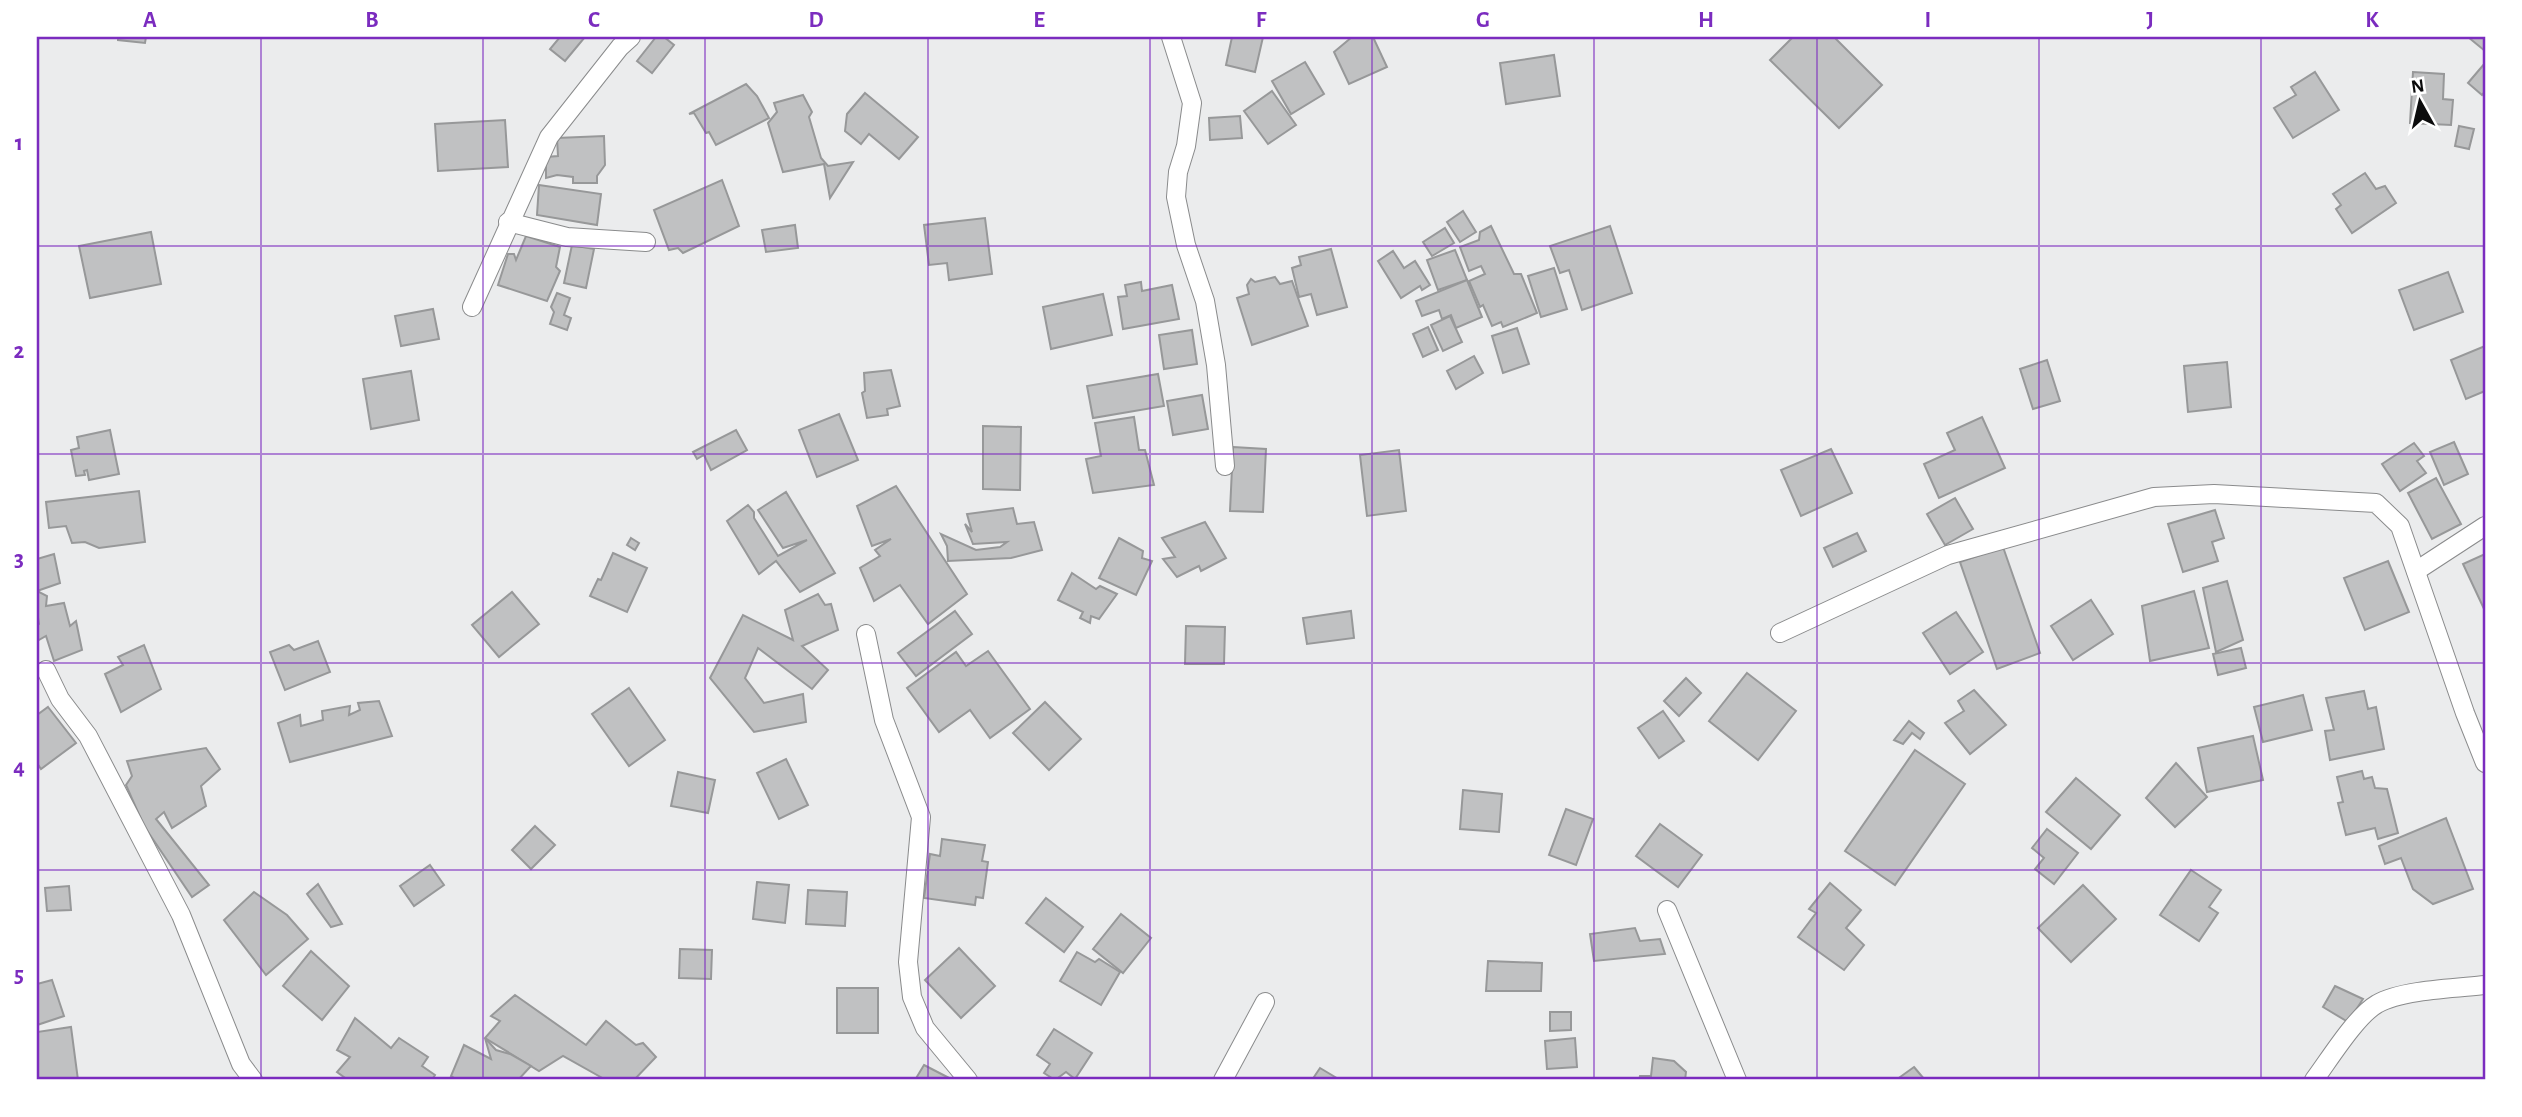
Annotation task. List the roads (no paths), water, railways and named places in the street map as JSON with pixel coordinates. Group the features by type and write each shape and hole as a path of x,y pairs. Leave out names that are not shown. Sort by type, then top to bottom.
{"street":[{"path":"472,307 549,137 620,47 631,37"},
{"path":"1171,37 1192,103 1186,146 1178,172 1176,197 1186,245 1205,301 1216,365 1225,466"},
{"path":"509,222 567,237 646,242"},
{"path":"1780,634 1948,555 2154,496 2214,494 2376,503 2400,526 2485,763"},
{"path":"2416,571 2485,526"},
{"path":"866,634 884,720 921,817 908,962 912,998 925,1028 968,1080"},
{"path":"46,670 60,699 88,736 181,915 241,1063 253,1080"},
{"path":"1667,910 1737,1080"},
{"path":"2314,1080 2350,1030 2377,1004 2416,992 2485,985"},
{"path":"1223,1080 1265,1002"}]}
